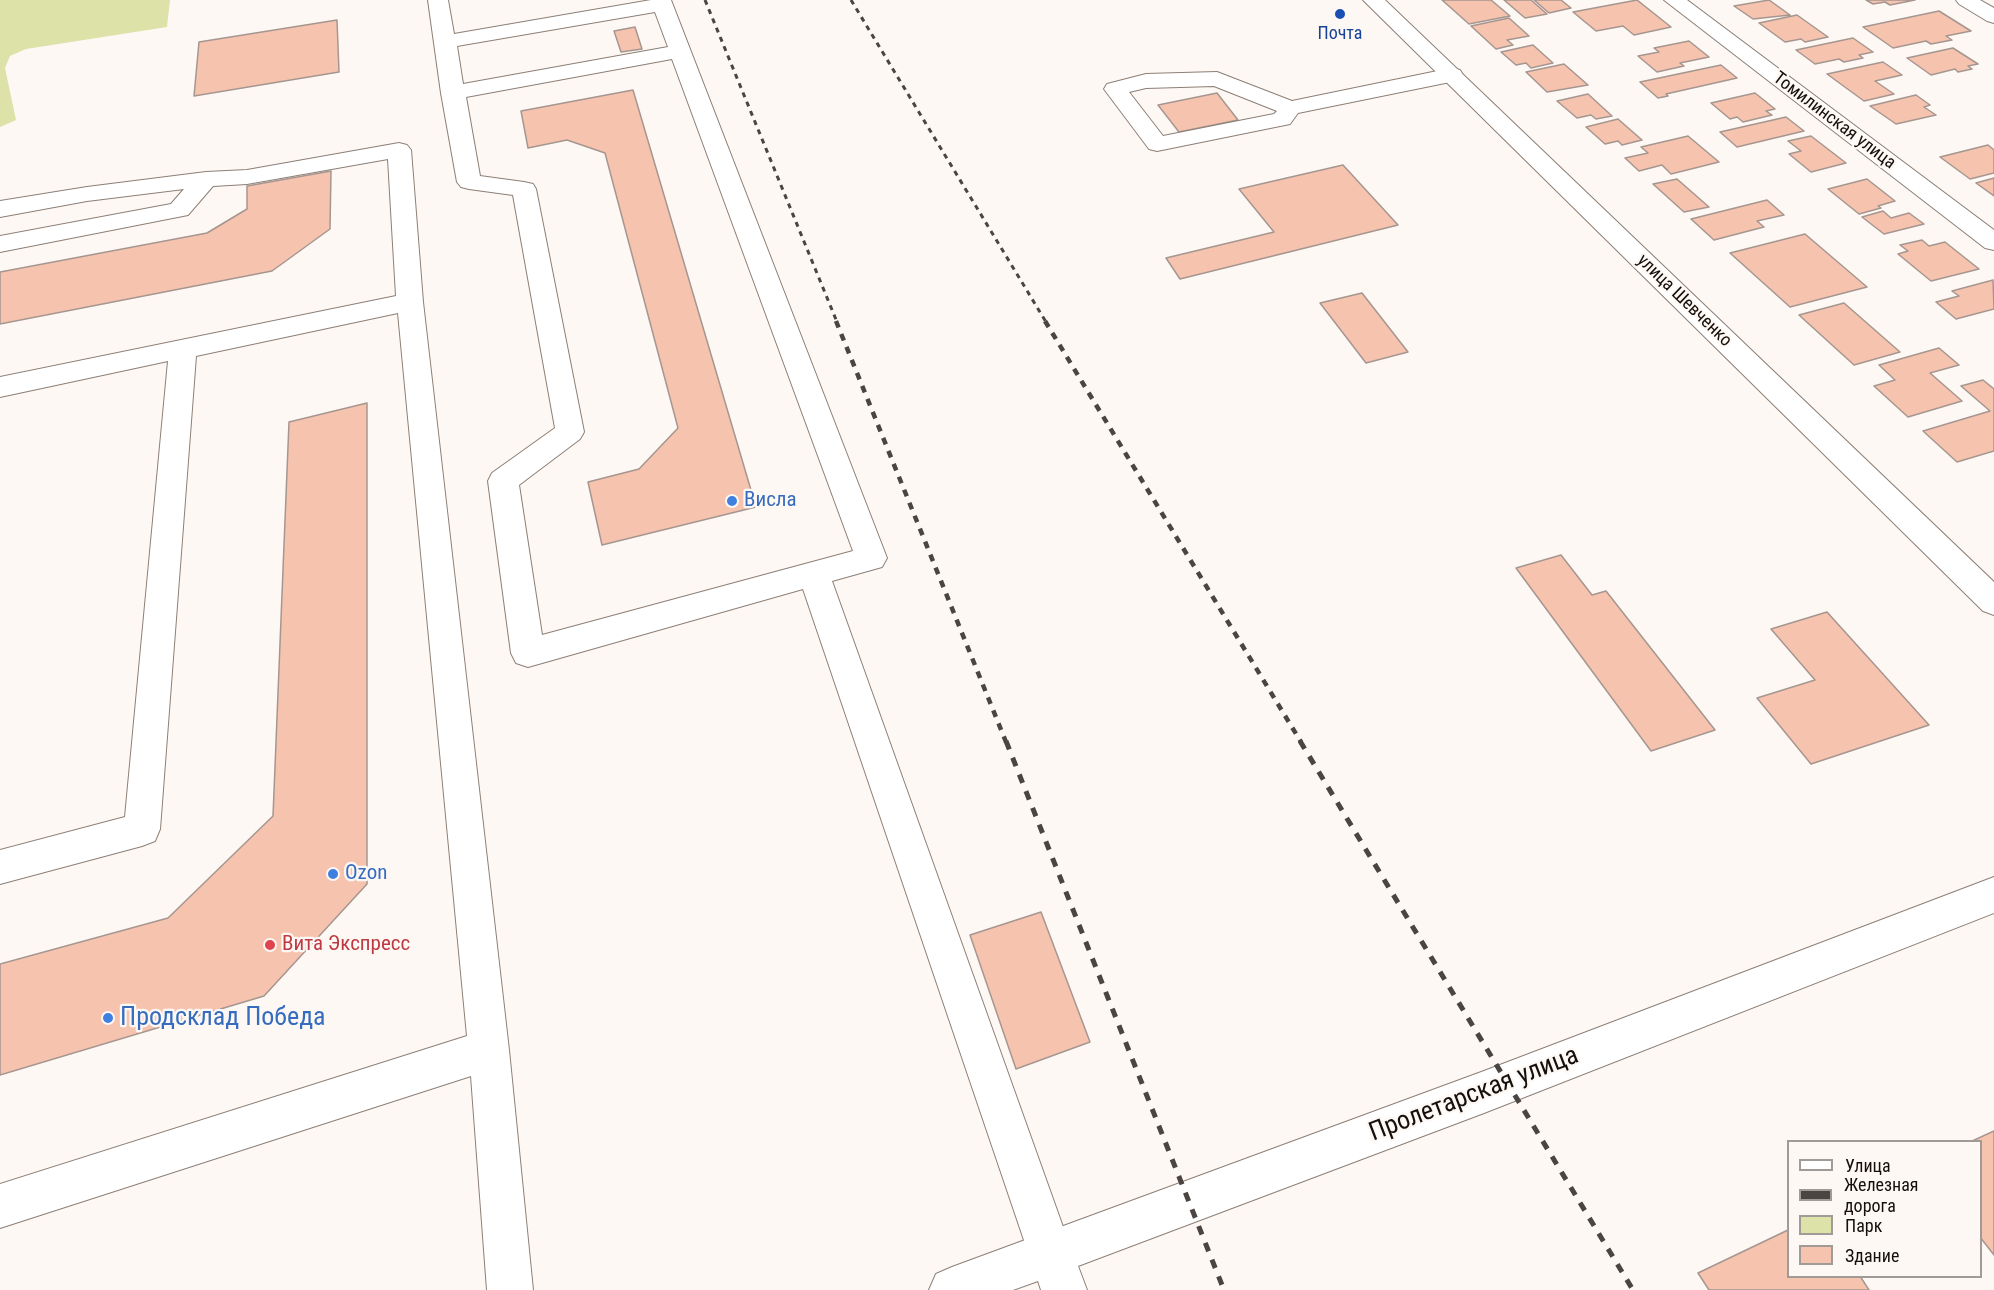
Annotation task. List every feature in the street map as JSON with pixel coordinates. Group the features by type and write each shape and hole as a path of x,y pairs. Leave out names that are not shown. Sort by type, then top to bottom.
{"main road":[{"path":"438,0 444,42 452,93 469,182 524,189 570,432 502,481 528,653 871,558 662,2 444,42"},
{"name":"улица Шевченко","path":"1373,0 1994,602"},
{"name":"Томилинская улица","path":"1674,0 1994,242"},
{"path":"1966,0 1994,17"},
{"path":"452,93 680,51"},
{"path":"1290,108 1282,119 1157,144 1115,89 1146,81 1217,79 1290,108 1452,75"},
{"path":"0,209 87,194 206,179 247,177 399,150 410,302 489,1050 510,1290"},
{"path":"0,244 179,210 206,179"},
{"path":"0,387 410,302"},
{"path":"0,867 142,829 183,349"},
{"path":"813,573 1057,1271"},
{"name":"Пролетарская улица","path":"952,1290 1057,1271 1190,1203 1484,1092 1994,894"},
{"path":"0,1206 489,1050"}],"green space":[{"path":"0,0 170,0 167,27 26,49 10,56 5,68 16,120 0,127"}],"building":[{"path":"1442,0 1491,0 1510,16 1469,24"},
{"path":"1504,0 1531,0 1547,14 1525,18"},
{"path":"1534,0 1561,0 1571,8 1549,13"},
{"path":"1637,0 1671,27 1634,35 1623,26 1596,31 1573,12"},
{"path":"1769,0 1790,15 1753,19 1734,6"},
{"path":"1866,0 1915,0 1890,5 1885,2 1873,4"},
{"path":"1939,11 1971,31 1946,36 1952,40 1931,44 1926,41 1893,48 1863,27"},
{"path":"1797,15 1828,37 1805,42 1801,39 1785,42 1759,23"},
{"path":"1509,18 1529,36 1507,40 1513,45 1496,49 1471,26"},
{"path":"337,20 339,72 194,96 199,42"},
{"path":"635,27 642,49 621,52 614,31"},
{"path":"1853,38 1873,52 1859,55 1863,58 1844,62 1839,59 1815,64 1796,50"},
{"path":"1689,41 1709,57 1680,63 1684,66 1657,72 1638,56 1659,52 1654,48"},
{"path":"1533,45 1553,63 1531,68 1526,63 1516,65 1501,52"},
{"path":"1953,48 1978,64 1968,66 1972,69 1958,72 1955,69 1931,75 1907,58"},
{"path":"1883,62 1902,75 1875,81 1894,94 1864,101 1827,74"},
{"path":"1564,64 1588,85 1547,92 1526,72"},
{"path":"1721,65 1737,78 1666,94 1668,96 1658,98 1640,82"},
{"path":"633,90 756,507 602,545 588,482 639,469 678,428 605,153 567,140 528,148 521,111"},
{"path":"1217,93 1238,120 1179,132 1158,105"},
{"path":"1755,93 1775,109 1766,111 1772,115 1743,122 1737,117 1730,119 1711,103"},
{"path":"1588,94 1612,116 1596,119 1591,115 1577,118 1557,101"},
{"path":"1916,95 1930,105 1924,107 1936,115 1896,124 1870,106"},
{"path":"1786,117 1804,131 1737,147 1720,132"},
{"path":"1618,119 1642,140 1622,145 1618,141 1605,144 1586,127"},
{"path":"1688,136 1719,162 1671,174 1662,165 1639,171 1625,158 1648,153 1641,147"},
{"path":"1811,136 1846,163 1811,172 1789,154 1801,151 1788,141"},
{"path":"1988,145 1994,150 1994,173 1970,179 1940,157"},
{"path":"1343,165 1398,225 1180,279 1166,258 1274,232 1239,189"},
{"path":"331,171 330,229 272,271 0,324 0,272 207,233 247,209 247,186"},
{"path":"1994,178 1994,196 1976,183"},
{"path":"1677,179 1709,207 1684,212 1653,184"},
{"path":"1867,179 1895,201 1878,206 1881,208 1859,214 1828,189"},
{"path":"1767,200 1784,215 1757,221 1764,227 1714,240 1691,219"},
{"path":"1883,211 1891,218 1909,213 1924,224 1884,234 1862,217"},
{"path":"1805,234 1867,287 1790,307 1730,253"},
{"path":"1922,240 1929,246 1945,242 1979,269 1931,281 1898,254 1908,251 1900,245"},
{"path":"1993,280 1994,309 1956,319 1936,302 1959,296 1952,291"},
{"path":"1362,293 1408,352 1366,363 1320,303"},
{"path":"1844,303 1900,352 1854,365 1799,315"},
{"path":"1939,348 1959,365 1930,373 1962,401 1908,417 1874,386 1895,380 1879,365"},
{"path":"1983,380 1994,389 1994,451 1957,462 1923,431 1990,411 1961,386"},
{"path":"367,403 367,884 264,996 0,1075 0,964 168,918 273,816 289,422"},
{"path":"1561,555 1592,595 1606,591 1715,730 1651,751 1516,568"},
{"path":"1827,612 1929,725 1811,764 1757,698 1815,680 1771,629"},
{"path":"1041,912 1090,1042 1016,1069 970,935"},
{"path":"1994,1131 1994,1255 1982,1240 1982,1140 1974,1140"},
{"path":"1787,1230 1787,1278 1861,1278 1869,1290 1709,1290 1698,1273"}],"railway":[{"path":"705,0 837,322"},
{"path":"851,0 1046,322"},
{"path":"836,321 1006,742"},
{"path":"1045,321 1301,742"},
{"path":"1006,741 1224,1290"},
{"path":"1300,741 1633,1290"}],"place":[{"name":"Почта","path":"1340,14"},
{"name":"Висла","path":"732,501"},
{"name":"Ozon","path":"333,874"},
{"name":"Вита Экспресс","path":"270,945"},
{"name":"Продсклад Победа","path":"108,1018"}]}
